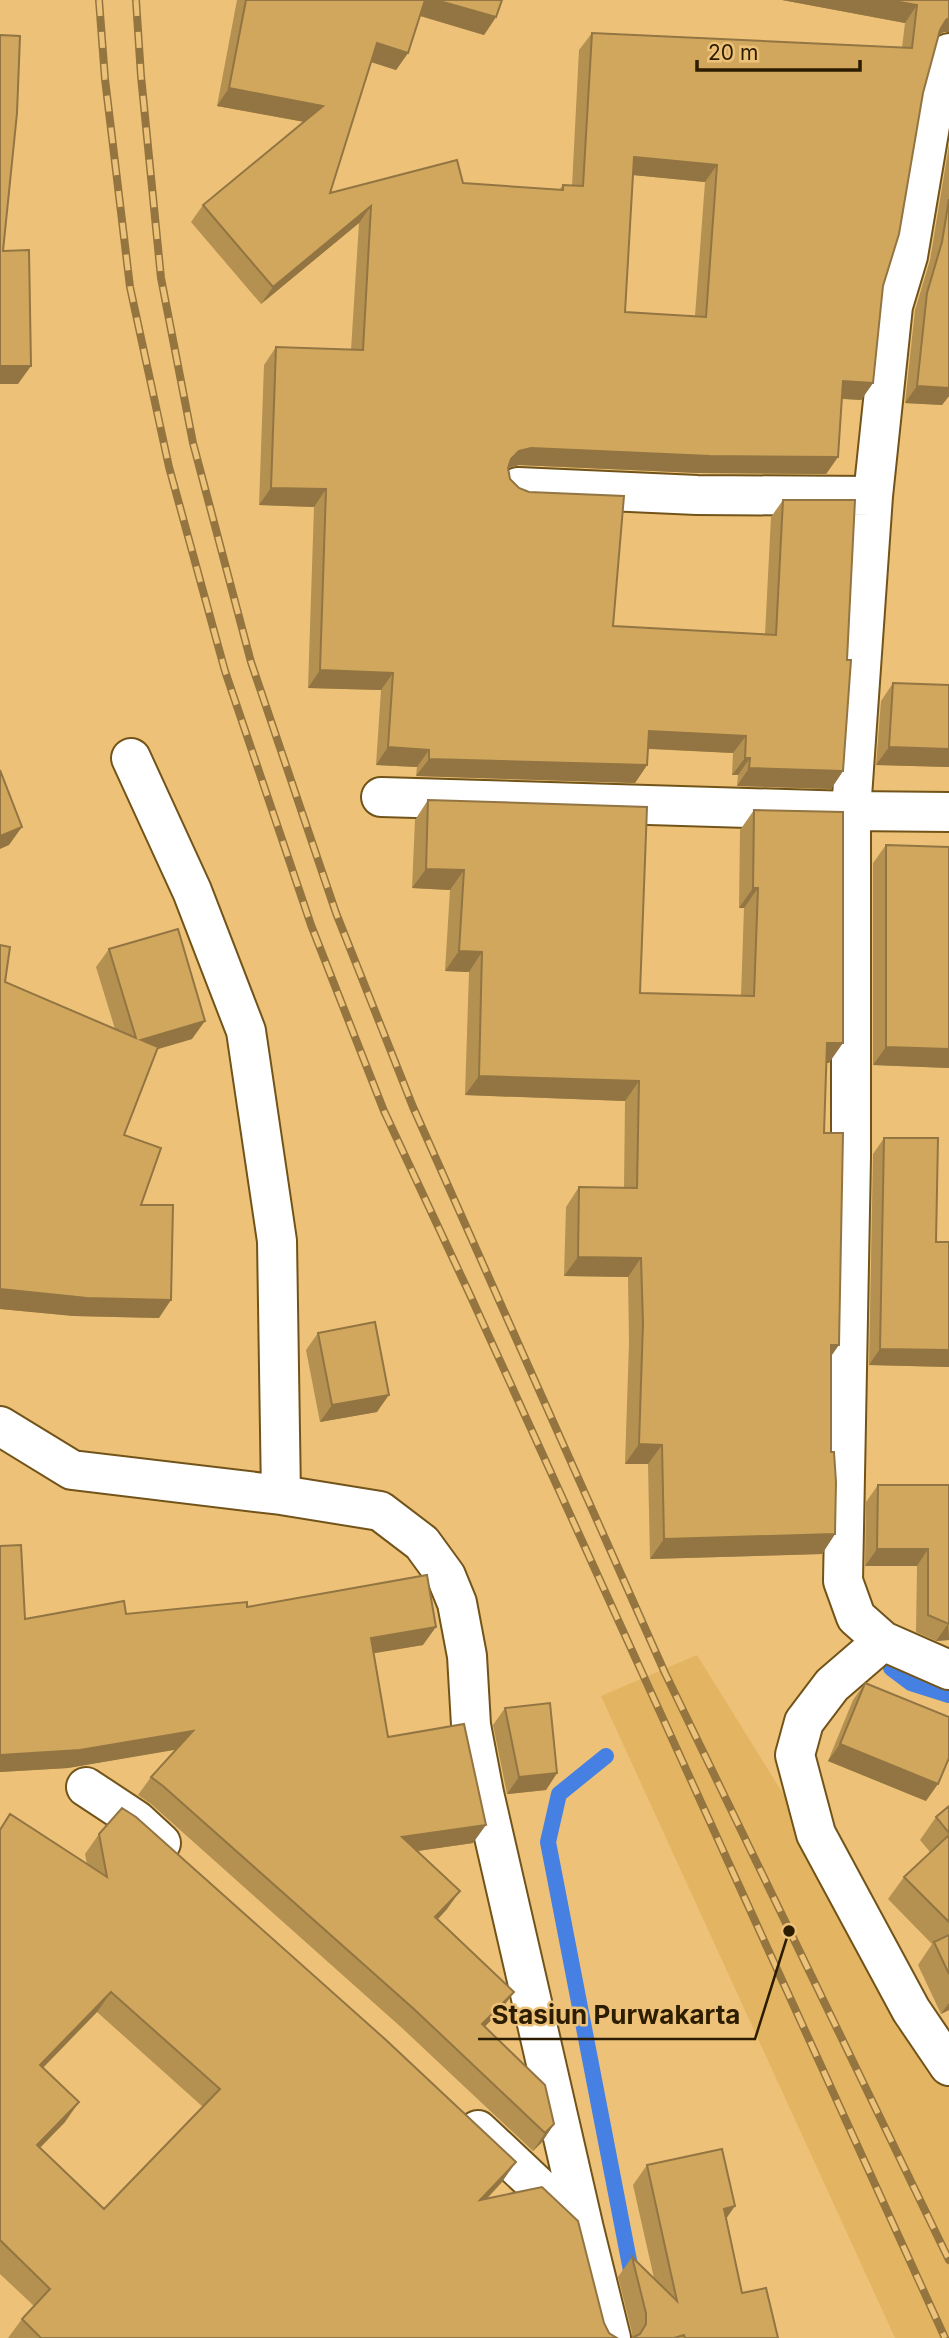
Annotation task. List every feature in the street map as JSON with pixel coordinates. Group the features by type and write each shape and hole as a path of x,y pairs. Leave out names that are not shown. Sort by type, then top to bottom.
{"street":[{"path":"949,53 932,114 908,256 893,306 873,496 851,811 851,1157 843,1581 856,1617 883,1641 949,1670"},
{"path":"518,487 697,495 873,496"},
{"path":"131,758 192,891 246,1031 277,1241 281,1494"},
{"path":"381,797 949,812"},
{"path":"0,1426 72,1470 281,1494 380,1511 422,1543 446,1576 457,1603 467,1656 471,1725 484,1793 611,2338"},
{"path":"883,1641 832,1685 804,1722 795,1755 816,1834 911,2010 949,2066"},
{"path":"86,1787 136,1820 186,1866"},
{"path":"456,2108 584,2229"}],"shaded area":[{"path":"697,1655 949,2061 949,2338 895,2338 601,1696"}],"building":[{"path":"246,0 425,0 408,53 377,43 330,193 457,160 463,183 563,190 563,185 583,186 592,33 912,48 917,5 888,0 949,0 949,18 940,30 923,93 899,234 883,286 873,383 843,381 838,457 710,456 531,448 519,451 511,459 508,468 510,479 519,488 529,492 624,496 613,626 776,635 783,500 855,500 847,660 851,660 843,771 749,768 750,758 745,758 746,736 649,731 647,765 429,759 429,750 388,747 393,673 320,670 326,489 271,488 276,347 363,350 371,206 273,287 203,205 323,106 229,88","holes":["634,157 717,165 706,317 625,312"]},
{"path":"436,0 502,0 496,17"},
{"path":"0,35 20,36 17,113 3,251 29,250 31,366 0,366"},
{"path":"949,199 949,388 917,386 927,293 942,242"},
{"path":"893,683 949,685 949,749 889,747"},
{"path":"0,770 22,827 0,836"},
{"path":"428,800 647,807 640,993 754,996 758,888 753,888 754,810 843,812 843,1043 827,1043 824,1133 843,1133 839,1345 831,1345 831,1452 834,1452 836,1482 835,1534 664,1539 662,1445 639,1444 643,1323 641,1258 578,1257 579,1187 637,1188 639,1081 479,1076 482,952 459,951 464,870 426,869"},
{"path":"886,845 949,847 949,1049 886,1047"},
{"path":"178,929 205,1021 141,1040 158,1047 124,1135 161,1148 141,1205 173,1205 171,1300 87,1298 0,1289 0,945 10,947 5,982 136,1038 109,949"},
{"path":"884,1138 938,1138 936,1242 949,1242 949,1350 880,1349"},
{"path":"375,1322 389,1395 332,1405 318,1333"},
{"path":"878,1485 949,1485 949,1624 928,1615 928,1549 877,1549"},
{"path":"21,1545 25,1619 124,1601 126,1614 247,1602 247,1607 427,1575 436,1627 371,1638 388,1737 464,1724 486,1825 402,1837 460,1891 435,1917 514,1992 482,2024 545,2085 554,2124 545,2133 415,2010 151,1777 193,1731 80,1750 0,1755 0,1546"},
{"path":"865,1683 949,1717 949,1758 938,1784 840,1744"},
{"path":"550,1703 557,1773 519,1777 505,1708"},
{"path":"949,1806 949,1833 936,1817"},
{"path":"122,1808 136,1817 386,2040 516,2162 480,2200 542,2187 578,2221 604,2323 609,2333 617,2338 41,2338 22,2319 50,2289 0,2240 0,1830 10,1814 107,1877 99,1834","holes":["111,1992 220,2089 104,2209 37,2145 79,2102 40,2065"]},
{"path":"949,1835 949,1922 904,1877"},
{"path":"949,1935 949,1974 934,1942"},
{"path":"722,2149 735,2206 724,2209 742,2293 766,2288 778,2338 685,2338 684,2335 674,2338 632,2338 640,2334 646,2324 646,2313 632,2257 677,2301 647,2165"}],"waterway":[{"path":"891,1668 911,1683 949,1695"},
{"path":"606,1756 559,1794 548,1842 633,2281"}],"railway":[{"path":"99,0 105,79 130,287 169,467 225,671 311,925 384,1111 945,2338"},
{"path":"136,0 161,278 193,443 251,662 336,913 413,1107 665,1673 949,2260"}],"place":[{"name":"Stasiun Purwakarta","path":"789,1931"}]}
